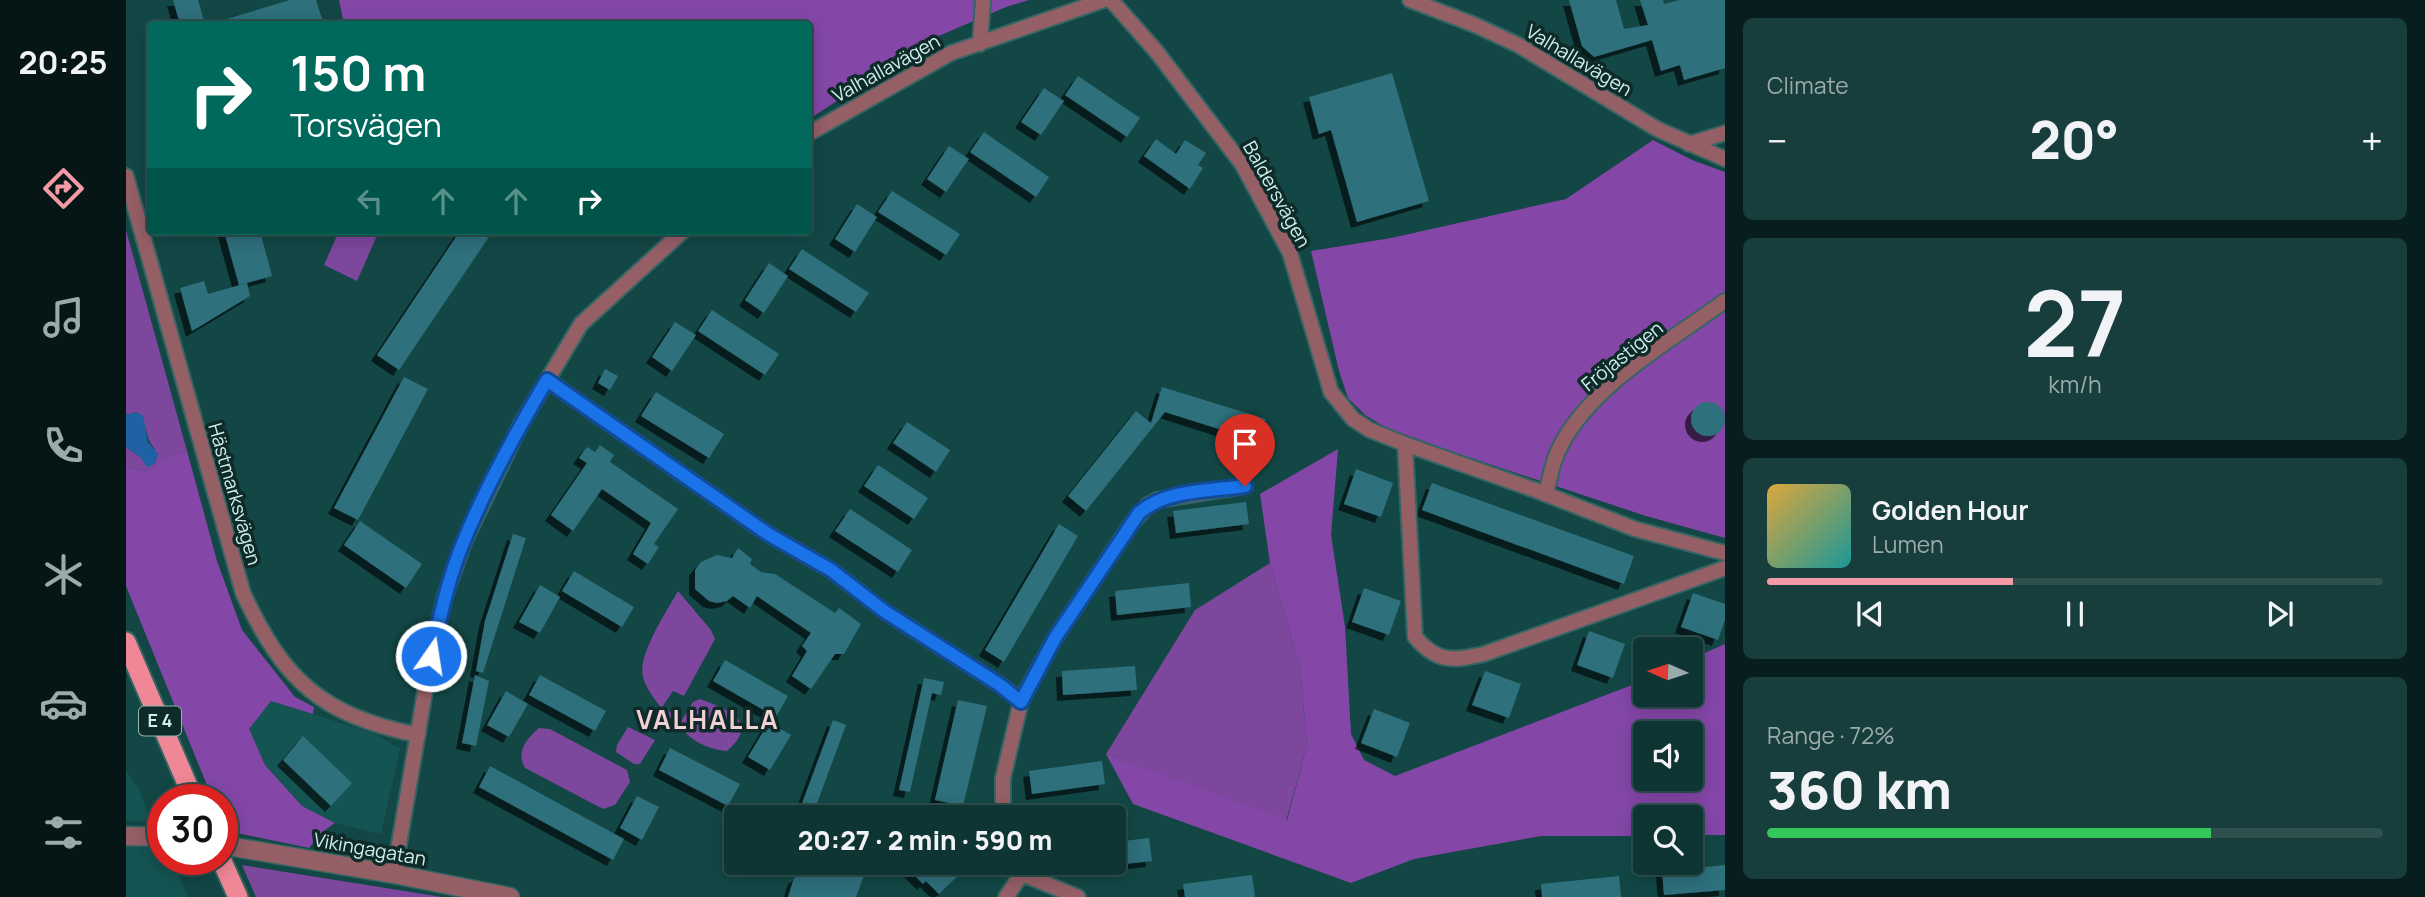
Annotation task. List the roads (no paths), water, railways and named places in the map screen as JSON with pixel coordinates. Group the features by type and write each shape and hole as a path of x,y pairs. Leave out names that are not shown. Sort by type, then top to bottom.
{"highway":[{"name":"E 4","path":"126,642 187,784"},
{"path":"228,875 237,897"}],"street":[{"path":"980,44 983,0"},
{"name":"Valhallavägen","path":"812,132 951,53 1104,0"},
{"name":"Baldersvägen","path":"1111,0 1156,51 1242,164 1290,253 1331,392 1353,419 1370,430 1405,444 1635,529 1725,553"},
{"name":"Valhallavägen","path":"1410,0 1518,45 1657,129 1725,159"},
{"path":"1689,144 1725,133"},
{"name":"Hästmarksvägen","path":"126,176 243,593 259,628 277,657 331,706 358,719 418,735"},
{"path":"394,874 431,656 464,542 521,424 581,324 679,235"},
{"name":"Fröjastigen","path":"1546,494 1559,447 1590,405 1632,368 1725,301"},
{"path":"547,380 768,534 831,570 884,611 1000,685 1021,702"},
{"path":"1405,444 1415,637 1429,653 1458,660 1484,654 1725,568"},
{"path":"1003,805 1003,778 1021,702 1055,638 1139,513 1148,505 1168,497 1245,486"},
{"path":"126,836 147,837"},
{"name":"Vikingagatan","path":"238,847 510,897"},
{"path":"1006,897 1017,875"},
{"path":"1034,875 1078,897"}],"water":[{"path":"137,412 143,416 148,442 158,454 155,464 147,467 140,457 126,447 126,415"}],"district":[{"name":"VALHALLA","path":"708,720"}]}
